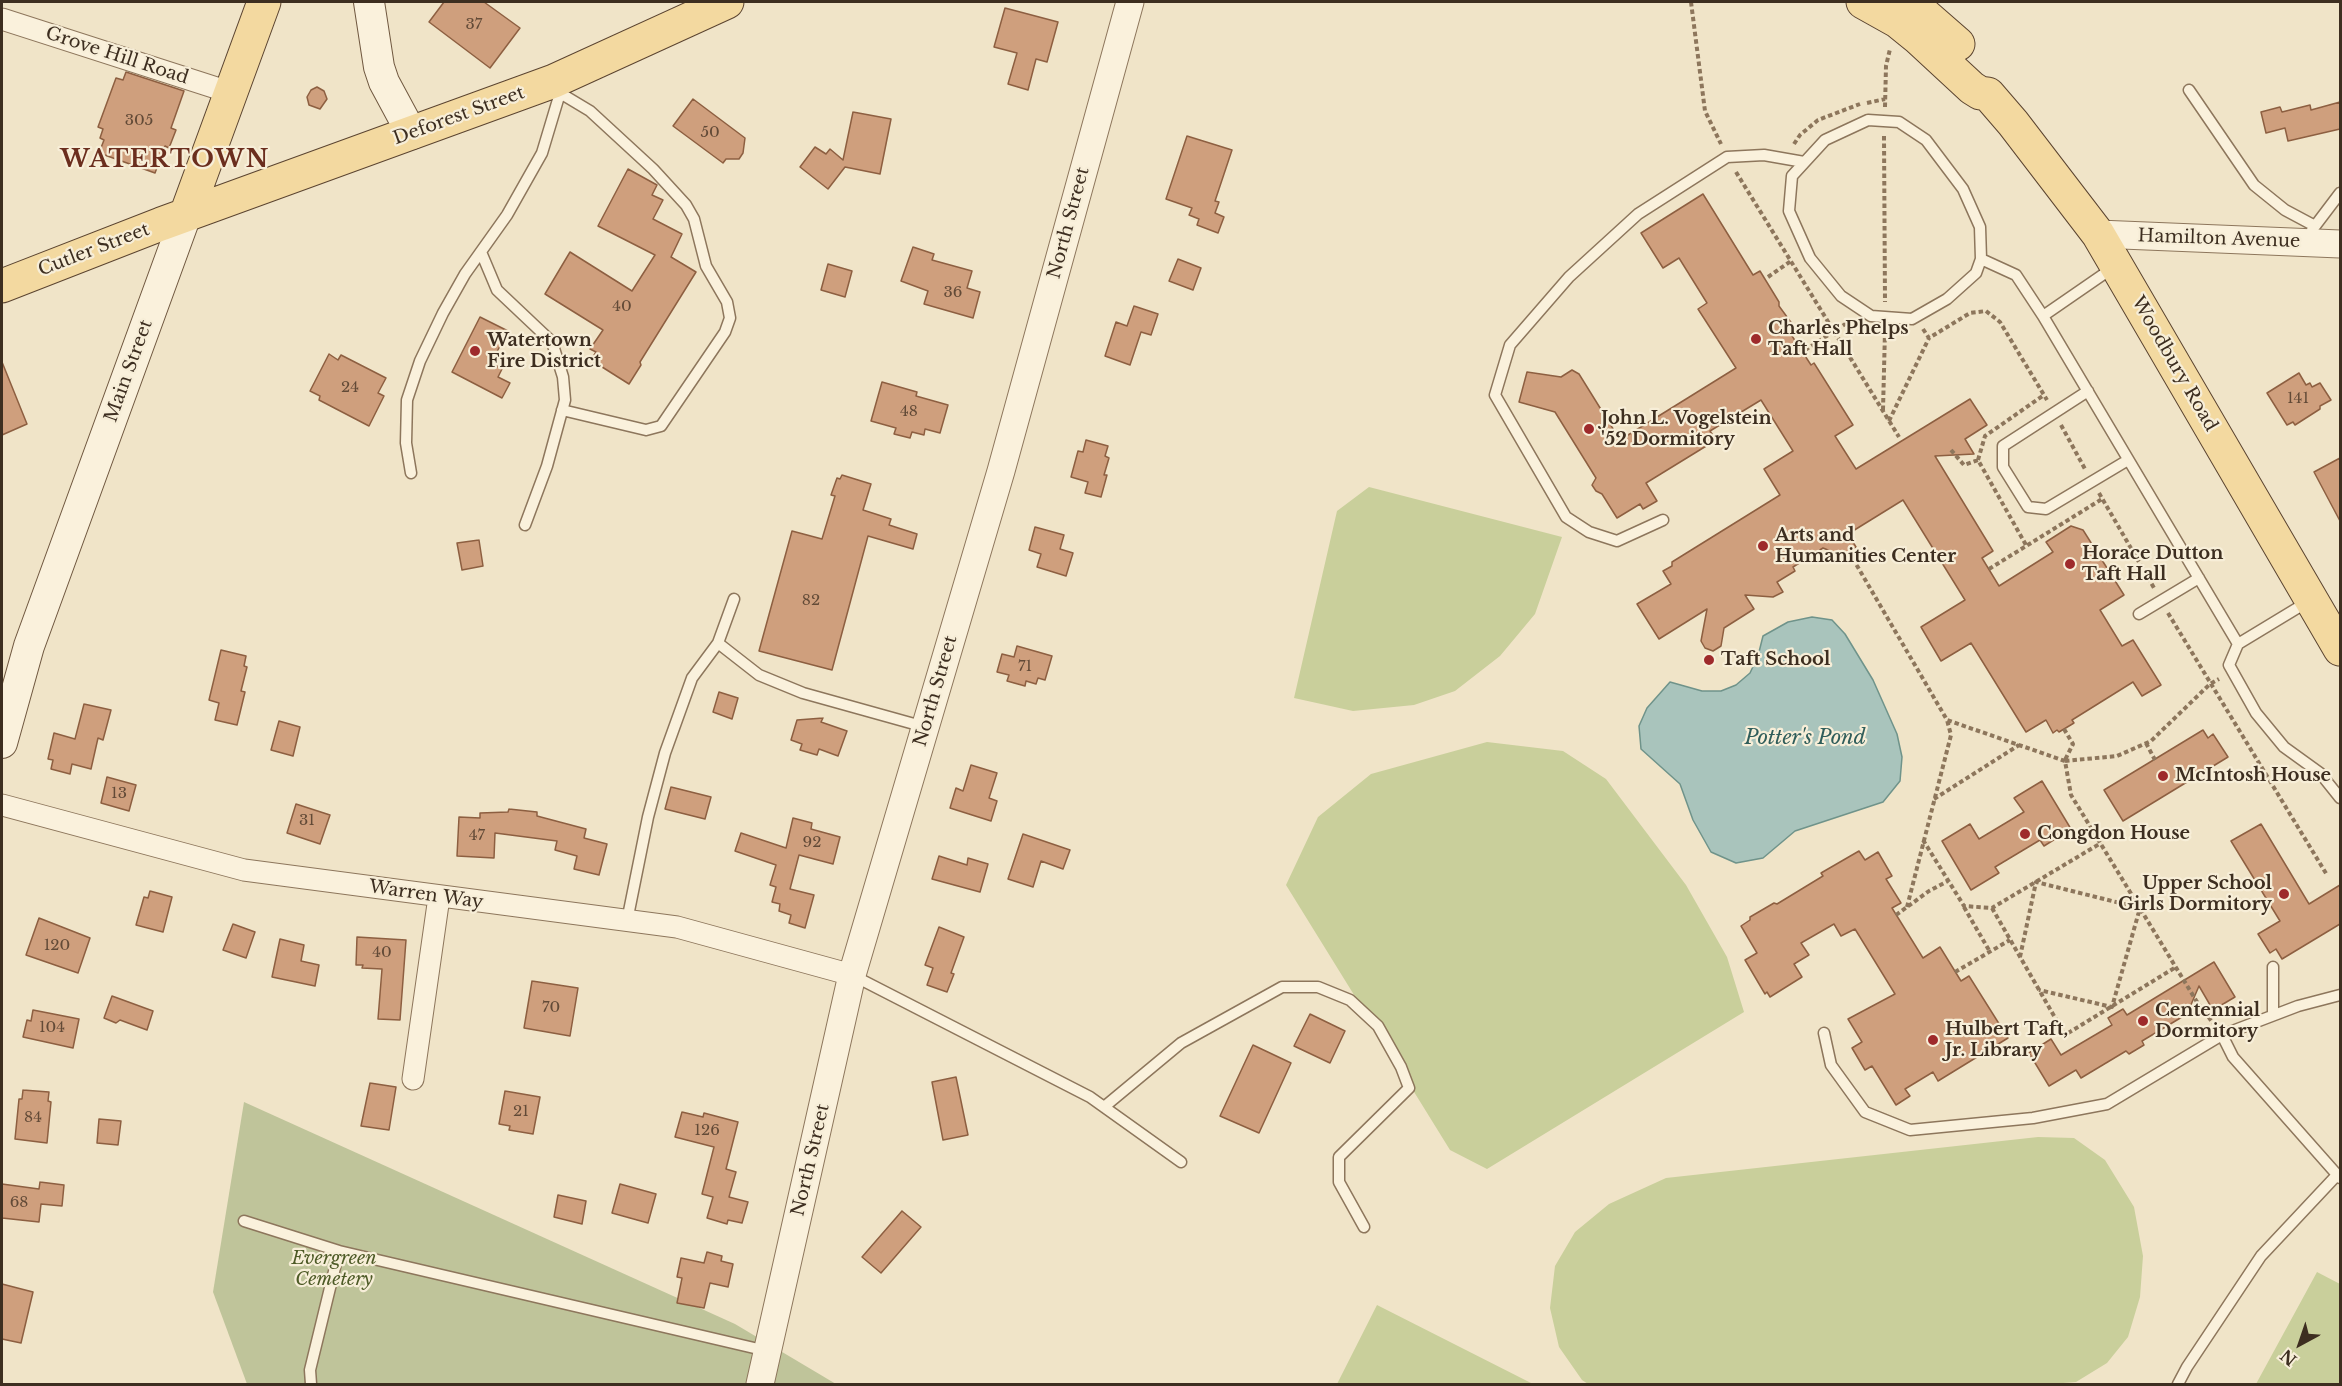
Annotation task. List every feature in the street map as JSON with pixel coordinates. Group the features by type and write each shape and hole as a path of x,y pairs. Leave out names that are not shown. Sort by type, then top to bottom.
{"main road":[{"name":"Main Street","path":"2,743 29,646 264,2"},
{"path":"369,2 379,67 384,82 412,134"},
{"name":"Deforest Street","path":"186,215 412,134 557,87 726,2"},
{"name":"Woodbury Road","path":"1910,2 1948,35 1974,62 1986,77 1989,87 1988,94"},
{"name":"Woodbury Road","path":"1871,3 1918,38 1972,88 1980,93 1988,94 2098,234 2340,649"},
{"name":"Cutler Street","path":"2,286 186,215"}],"street":[{"name":"North Street","path":"760,1384 852,975 1000,471 1130,2"},
{"name":"Grove Hill Road","path":"2,19 232,93"},
{"name":"Hamilton Avenue","path":"2098,234 2309,234 2340,244"},
{"name":"Warren Way","path":"2,805 244,870 677,927 852,975"},
{"path":"413,1078 439,897"}],"lane":[{"path":"411,473 405,443 407,400 420,361 465,274 507,215 542,153 557,87 590,111 653,169 686,206 694,219 706,266 727,302 730,318 725,332 660,426 646,430 562,410"},
{"path":"2189,90 2254,185 2285,210 2309,234 2340,193"},
{"path":"1868,120 1884,121 1899,122 1926,140 1963,189 1980,227 1981,259 1976,273 1947,299 1912,319 1871,316 1841,296 1810,258 1789,211 1792,176 1825,140 1868,120"},
{"path":"1663,520 1617,541 1590,532 1566,517 1495,395 1509,345 1569,277 1638,214 1727,157 1764,155 1804,162"},
{"path":"481,252 497,290 552,342 563,377 565,400 547,466 525,525"},
{"path":"1981,259 2016,274 2238,644"},
{"path":"2043,316 2116,265"},
{"path":"2088,391 2003,446 2003,467 2028,507 2046,509 2128,460"},
{"path":"2139,615 2199,578"},
{"path":"627,921 648,817 665,753 693,678 718,643 734,599"},
{"path":"2312,599 2238,644 2229,665 2256,713 2284,747 2320,773 2340,798"},
{"path":"718,643 759,675 803,693 925,727"},
{"path":"2273,967 2273,1016"},
{"path":"852,975 1090,1097 1181,1162"},
{"path":"1104,1107 1181,1043 1282,987 1318,987 1350,1000 1378,1026 1401,1067 1409,1088 1339,1157 1339,1182 1364,1227"},
{"path":"1824,1033 1831,1065 1865,1112 1910,1130 2032,1118 2107,1104 2222,1035 2298,1006 2340,995"},
{"path":"2178,1384 2187,1367 2262,1256 2339,1177 2234,1057 2222,1035"},
{"path":"244,1221 339,1251 768,1352"},
{"path":"311,1384 310,1370 339,1251"}],"path":[{"path":"1882,411 1886,317 1884,121 1886,66 1889,51 1895,43"},
{"path":"1768,277 1791,261"},
{"path":"1889,421 1929,338 1970,313 1986,311 2000,322 2055,413 2092,482 2210,684 2327,875"},
{"path":"1805,350 1854,319"},
{"path":"1921,326 1929,338"},
{"path":"1879,328 1885,330"},
{"path":"1951,450 1964,465 1978,460 2026,546"},
{"path":"1989,569 2102,499"},
{"path":"1849,552 1947,720 1951,735 1907,907"},
{"path":"1947,720 2065,761 2116,756 2146,743 2177,718 2210,684 2233,672"},
{"path":"2064,729 2073,744 2065,761 2071,795 2197,1002 2222,1035"},
{"path":"2146,743 2155,760"},
{"path":"1934,800 2019,745"},
{"path":"1923,840 1990,952"},
{"path":"1964,906 1992,908 2101,843"},
{"path":"1896,915 1929,891 1948,881"},
{"path":"2036,882 2140,908"},
{"path":"2020,957 2036,882"},
{"path":"1992,908 2065,1035 2176,967"},
{"path":"2112,1007 2140,908"},
{"path":"1955,972 2010,940"},
{"path":"2039,990 2112,1007"}],"green space":[{"path":"1369,487 1562,537 1535,614 1500,656 1455,691 1414,705 1353,711 1294,698 1337,511"},
{"path":"1487,742 1563,751 1606,779 1686,885 1727,957 1744,1012 1487,1169 1450,1150 1286,885 1318,817 1371,774"},
{"name":"Evergreen Cemetery","path":"244,1102 735,1324 836,1384 247,1384 213,1292"},
{"path":"2038,1137 2074,1138 2105,1160 2134,1207 2143,1256 2140,1297 2128,1337 2107,1363 2076,1382 2050,1384 1588,1384 1582,1380 1559,1347 1550,1308 1555,1266 1575,1232 1609,1204 1666,1178"},
{"path":"2317,1272 2340,1284 2340,1384 2256,1384"},
{"path":"1377,1305 1533,1384 1337,1384"}],"water":[{"name":"Potter's Pond","path":"1812,617 1832,620 1845,634 1873,680 1897,734 1902,757 1900,781 1883,802 1795,831 1763,858 1736,863 1711,852 1693,820 1680,784 1641,749 1639,726 1647,708 1670,682 1702,691 1721,691 1736,685 1750,673 1758,656 1763,636 1788,622"}],"building":[{"path":"444,2 484,2 520,28 490,68 429,22"},
{"path":"1005,8 1058,22 1047,62 1036,59 1028,90 1008,84 1017,53 994,47"},
{"path":"126,72 184,91 171,128 176,130 169,148 165,146 155,173 99,153 104,140 100,138 103,129 98,127 116,78 123,80"},
{"path":"317,87 324,91 327,99 320,109 309,105 307,97 311,90"},
{"path":"693,99 745,138 743,153 739,159 726,159 723,163 673,126"},
{"path":"2340,102 2340,129 2288,141 2285,128 2266,133 2261,112 2280,107 2282,112 2310,105 2311,110"},
{"path":"853,112 891,119 880,174 845,167 828,189 800,167 815,147 826,154 830,149 843,160"},
{"path":"1187,136 1232,150 1215,201 1219,202 1215,213 1224,217 1218,233 1197,225 1199,219 1189,215 1192,208 1166,199"},
{"path":"628,169 657,185 652,195 663,200 653,219 682,234 671,257 696,272 640,362 641,365 629,384 591,360 596,352 590,349 603,330 545,294 570,252 632,291 655,255 598,226"},
{"path":"1703,194 1753,275 1760,271 1779,302 1779,306 1798,332 1792,336 1811,365 1814,363 1853,425 1835,436 1856,469 1970,399 1987,425 1965,439 1974,454 1935,456 1993,551 1982,558 1999,586 2053,552 2046,542 2071,526 2083,530 2124,595 2100,610 2122,646 2133,640 2161,685 2142,696 2133,682 2072,720 2074,723 2059,732 2057,730 2053,733 2046,720 2026,732 1971,643 1941,661 1921,627 1965,600 1903,500 1848,534 1856,547 1843,556 1823,548 1793,567 1795,571 1777,582 1783,592 1773,597 1745,595 1754,609 1724,628 1721,646 1713,651 1705,648 1701,641 1707,609 1659,639 1637,604 1671,584 1663,571 1672,566 1672,562 1780,495 1764,469 1793,451 1761,400 1710,431 1716,440 1646,483 1657,501 1643,509 1640,504 1617,518 1602,494 1592,485 1596,478 1555,412 1519,402 1527,372 1561,377 1572,370 1579,374 1620,440 1736,368 1698,309 1707,303 1679,258 1663,268 1641,233"},
{"path":"913,247 934,254 932,260 972,271 967,288 980,292 973,318 924,304 928,291 901,281"},
{"path":"1178,259 1201,268 1193,290 1169,281"},
{"path":"828,264 852,271 845,297 821,290"},
{"path":"1134,306 1158,314 1151,335 1141,332 1130,365 1105,356 1116,322 1127,326"},
{"path":"480,317 508,331 491,363 502,369 498,377 510,383 502,398 452,372"},
{"path":"329,354 338,360 341,355 386,378 378,393 384,396 369,426 319,400 320,396 310,391"},
{"path":"2,362 27,424 2,435"},
{"path":"2299,373 2306,385 2310,383 2312,387 2320,383 2331,400 2295,425 2293,422 2287,425 2267,393"},
{"path":"882,382 917,392 916,396 948,405 940,433 925,429 924,435 912,432 910,438 894,434 896,428 871,421"},
{"path":"1086,440 1108,446 1105,456 1109,458 1104,475 1107,475 1101,497 1085,493 1088,482 1071,477 1078,451 1083,452"},
{"path":"2340,458 2340,521 2314,472"},
{"path":"842,475 871,484 863,510 891,519 889,525 917,534 913,549 868,536 832,670 759,651 792,531 822,539 835,496 831,495 837,478 840,479"},
{"path":"1035,527 1064,535 1060,549 1073,553 1066,576 1037,567 1041,554 1029,550"},
{"path":"479,540 483,566 462,570 457,543"},
{"path":"1017,646 1052,656 1045,680 1038,678 1036,684 1026,681 1025,686 1007,681 1009,675 997,672 1002,654 1014,657"},
{"path":"221,650 246,656 244,666 247,667 241,691 245,692 237,725 215,720 219,703 209,700"},
{"path":"719,692 738,698 732,719 713,712"},
{"path":"84,704 111,710 103,740 98,738 91,769 72,764 70,774 51,769 53,760 48,759 54,733 75,739"},
{"path":"823,718 821,722 847,731 838,756 819,749 817,755 800,750 802,744 791,740 797,720"},
{"path":"279,721 300,727 293,756 271,750"},
{"name":"McIntosh House","path":"2203,730 2208,738 2213,734 2228,757 2123,821 2104,790"},
{"path":"971,765 997,773 989,798 997,801 991,821 950,808 956,788 963,791"},
{"path":"107,777 136,785 129,811 101,803"},
{"name":"Congdon House","path":"2042,781 2071,829 2044,846 2040,840 1995,867 1999,873 1971,890 1942,841 1970,824 1979,839 2024,812 2014,798"},
{"path":"671,787 711,797 705,819 665,809"},
{"path":"296,804 330,815 320,844 287,833"},
{"path":"509,809 537,812 537,816 586,829 584,838 607,844 599,875 574,869 577,856 555,850 557,841 495,833 494,858 457,856 459,817 480,818 480,813 508,812"},
{"path":"793,818 812,823 811,829 840,837 833,864 799,855 790,889 814,895 805,928 789,923 791,915 779,911 780,904 772,902 776,887 770,885 776,865 735,851 741,833 786,848"},
{"name":"Upper School Girls Dormitory","path":"2261,824 2309,904 2340,885 2340,924 2282,959 2276,949 2270,953 2258,934 2280,921 2231,841"},
{"path":"1023,834 1070,850 1063,869 1041,861 1033,887 1008,879"},
{"path":"1859,851 1865,860 1878,852 1892,876 1886,879 1901,903 1892,908 1923,958 1940,947 1961,981 1969,976 2008,1038 1938,1081 1933,1072 1905,1089 1910,1096 1896,1105 1872,1066 1865,1070 1852,1048 1862,1042 1848,1019 1895,994 1855,929 1841,936 1834,924 1801,943 1809,955 1794,964 1802,977 1770,997 1767,992 1765,994 1745,960 1757,953 1741,926 1750,920 1750,917 1774,903 1777,904 1823,876 1821,873"},
{"path":"939,856 967,865 968,858 988,864 980,892 932,879"},
{"path":"150,891 172,897 163,932 136,925 144,897 148,898"},
{"path":"39,918 90,938 78,973 26,955"},
{"path":"233,924 255,932 246,958 223,950"},
{"path":"939,927 964,937 947,992 927,985 933,968 925,965"},
{"path":"357,937 406,940 400,1020 378,1019 382,969 362,968 363,965 356,965"},
{"path":"280,939 304,945 301,961 319,965 315,986 272,977"},
{"name":"Centennial Dormitory","path":"2214,962 2235,997 2213,1010 2199,986 2187,1014 2142,1041 2144,1045 2129,1054 2126,1051 2081,1078 2076,1070 2049,1086 2029,1053 2051,1039 2061,1055 2112,1025 2108,1018 2123,1009 2127,1015"},
{"path":"532,981 578,988 570,1036 524,1028"},
{"path":"112,996 153,1011 147,1030 120,1020 116,1023 104,1018"},
{"path":"33,1010 79,1019 73,1048 23,1037 27,1020 31,1021"},
{"path":"1310,1014 1345,1031 1330,1063 1294,1046"},
{"path":"1253,1045 1291,1063 1259,1133 1220,1116"},
{"path":"956,1077 968,1135 943,1140 932,1082"},
{"path":"370,1083 396,1087 389,1130 361,1126"},
{"path":"23,1090 49,1092 48,1101 51,1102 47,1143 15,1139 19,1099 22,1099"},
{"path":"505,1091 540,1097 533,1134 509,1130 510,1126 499,1124"},
{"path":"682,1112 703,1117 704,1113 738,1122 726,1169 736,1172 729,1197 748,1202 742,1223 728,1220 727,1224 707,1218 713,1197 702,1194 714,1147 675,1137"},
{"path":"99,1119 121,1121 118,1145 97,1143"},
{"path":"40,1182 64,1185 62,1206 41,1204 39,1222 2,1218 2,1184 39,1189"},
{"path":"620,1184 656,1194 648,1223 612,1213"},
{"path":"558,1195 586,1201 582,1224 554,1217"},
{"path":"902,1211 921,1227 881,1273 862,1257"},
{"path":"707,1252 722,1256 721,1261 733,1264 728,1287 710,1283 704,1308 677,1303 682,1278 677,1277 681,1258 704,1263"},
{"path":"2,1284 33,1292 21,1343 2,1339"}],"place":[{"name":"Charles Phelps Taft Hall","path":"1756,339"},
{"name":"Watertown Fire District","path":"475,351"},
{"name":"John L. Vogelstein '52 Dormitory","path":"1589,429"},
{"name":"Arts and Humanities Center","path":"1763,546"},
{"name":"Horace Dutton Taft Hall","path":"2070,564"},
{"name":"Taft School","path":"1709,660"},
{"name":"McIntosh House","path":"2163,776"},
{"name":"Congdon House","path":"2025,834"},
{"name":"Upper School Girls Dormitory","path":"2284,894"},
{"name":"Centennial Dormitory","path":"2143,1021"},
{"name":"Hulbert Taft, Jr. Library","path":"1933,1040"}],"district":[{"name":"WATERTOWN","path":"165,160"}]}
